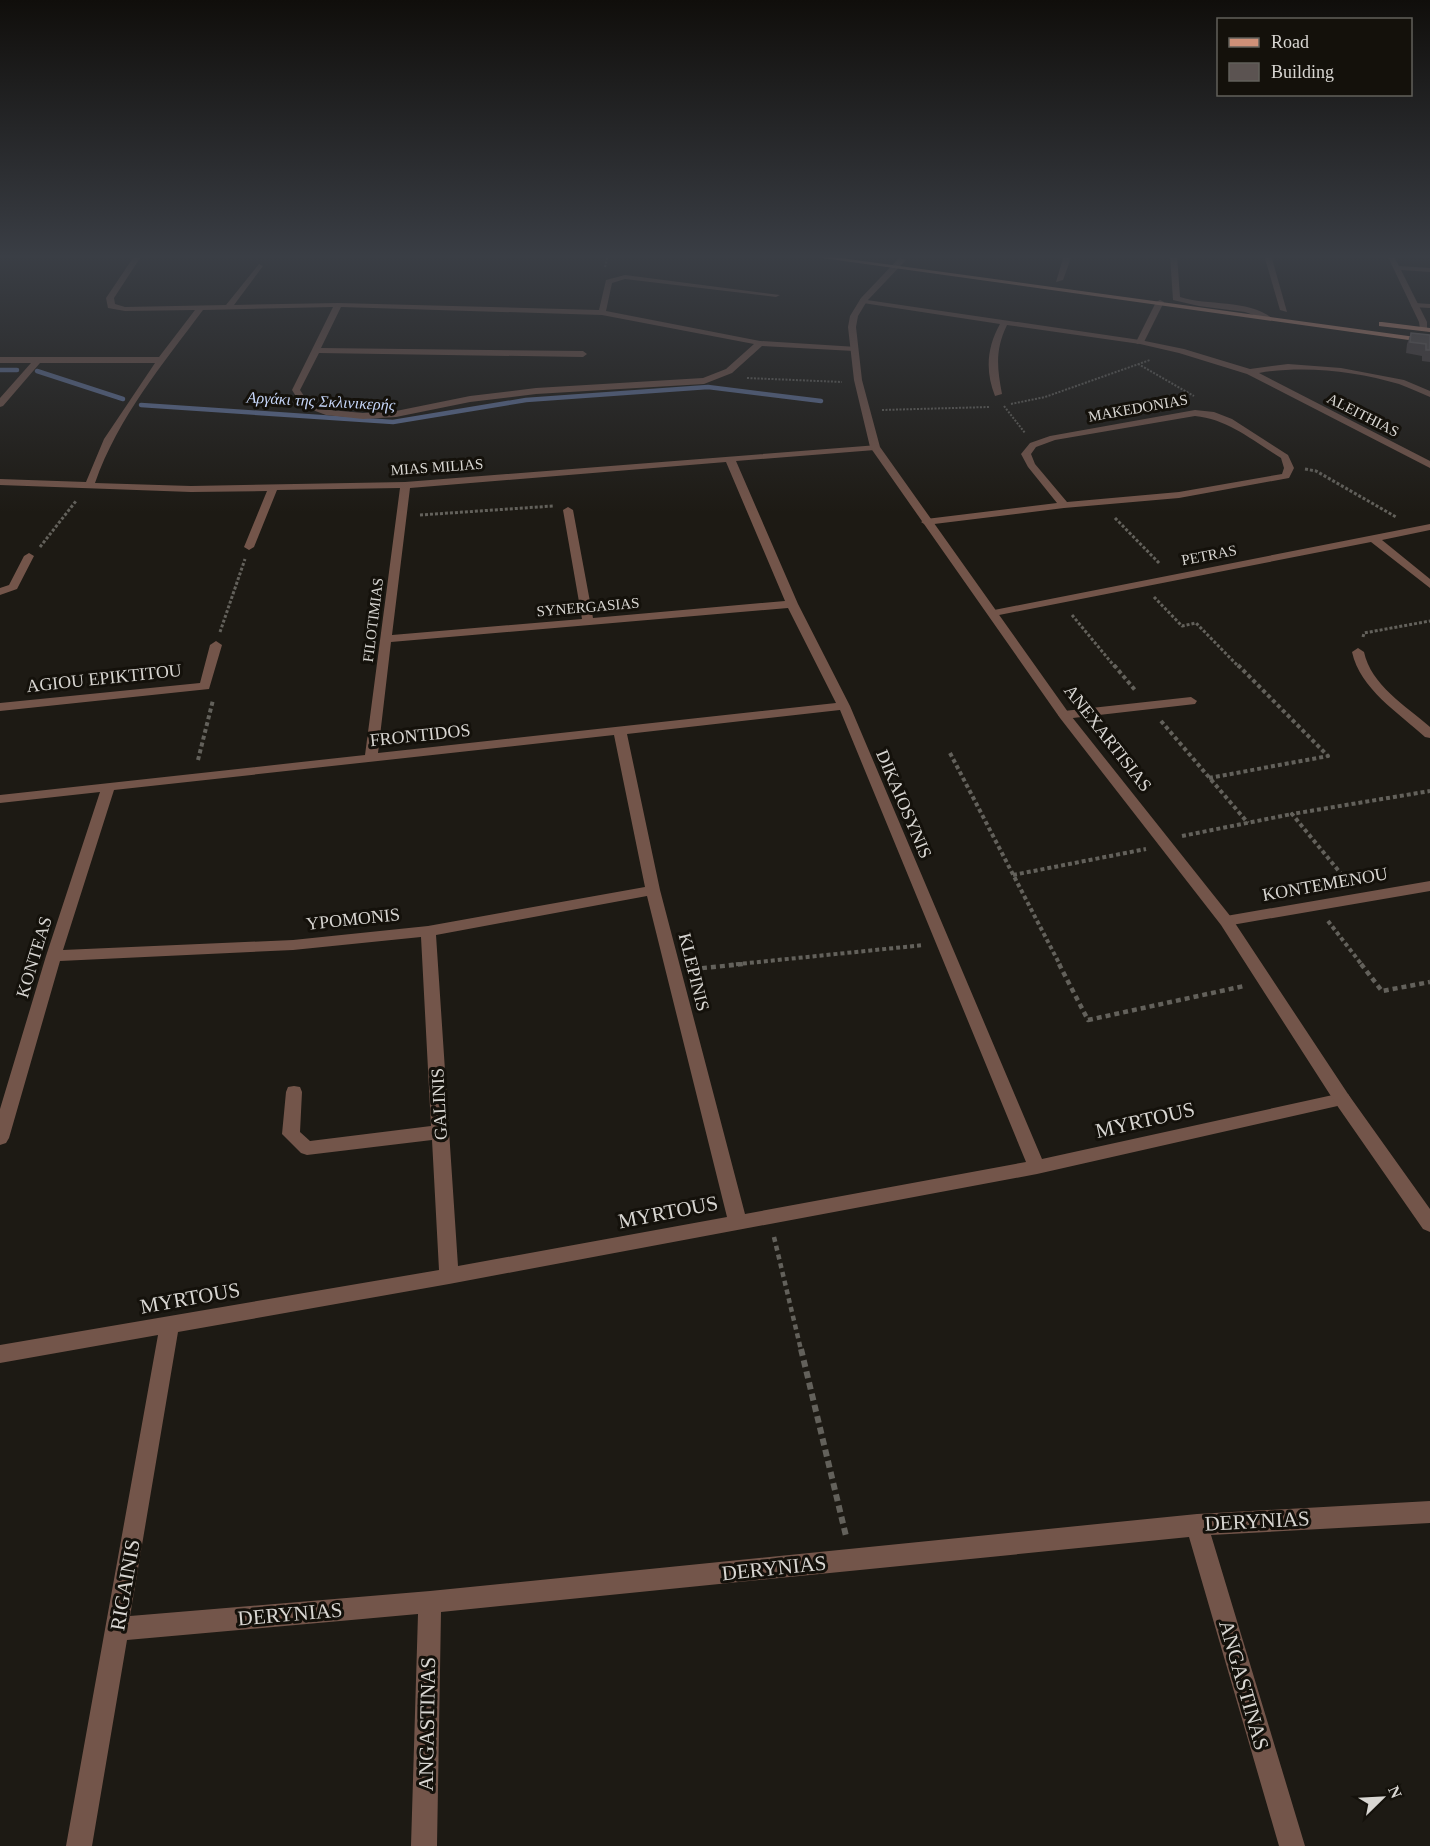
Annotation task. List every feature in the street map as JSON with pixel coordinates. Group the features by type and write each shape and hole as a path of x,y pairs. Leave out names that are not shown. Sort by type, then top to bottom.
{"street":[{"path":"90,484 93,472 115,430 176,341"},
{"path":"319,341 296,390 305,404 329,413 363,416 396,414 470,399 536,391 682,384 722,377 735,369 760,343"},
{"path":"750,341 854,349"},
{"name":"ANEXARTISIAS","path":"854,341 864,410 875,447 1064,715 1226,921 1342,1099 1430,1224"},
{"path":"995,341 991,357 998,394"},
{"name":"ALEITHIAS","path":"1135,341 1181,351 1250,372 1430,465"},
{"path":"315,350 583,354"},
{"path":"0,360 162,360"},
{"path":"0,404 38,360"},
{"path":"1250,372 1274,368 1305,368 1386,378 1410,384 1430,394"},
{"name":"MAKEDONIAS","path":"1033,445 1053,438 1174,415 1204,414 1229,421 1285,457 1289,468"},
{"path":"1033,445 1026,454 1031,465 1064,505"},
{"name":"MIAS MILIAS","path":"0,482 191,489 405,485 875,447"},
{"path":"1417,458 1430,455"},
{"name":"DIKAIOSYNIS","path":"730,459 792,604 843,706 1037,1167"},
{"path":"926,522 1064,505 1179,495 1286,476 1289,468"},
{"name":"FILOTIMIAS","path":"371,758 405,485"},
{"path":"249,547 273,488"},
{"path":"568,510 588,622"},
{"name":"PETRAS","path":"994,613 1430,526"},
{"path":"1373,538 1430,585"},
{"path":"0,592 13,586 29,556"},
{"name":"SYNERGASIAS","path":"386,639 792,604"},
{"name":"AGIOU EPIKTITOU","path":"0,707 205,686 216,645"},
{"path":"1358,652 1361,668 1370,679 1430,734"},
{"path":"1064,715 1191,701"},
{"name":"FRONTIDOS","path":"0,799 843,706"},
{"name":"KLEPINIS","path":"620,730 653,890 738,1222"},
{"name":"KONTEAS","path":"0,1138 54,956 108,788"},
{"name":"KONTEMENOU","path":"1226,921 1430,886"},
{"name":"YPOMONIS","path":"54,956 293,945 428,931 653,890"},
{"name":"GALINIS","path":"428,931 449,1276"},
{"path":"294,1092 291,1134 307,1148 440,1132"},
{"name":"MYRTOUS","path":"0,1354 449,1276 1037,1167 1342,1099"},
{"name":"RIGAINIS","path":"79,1846 170,1323"},
{"name":"DERYNIAS","path":"118,1629 430,1602 1197,1525 1430,1512"},
{"name":"ANGASTINAS","path":"1197,1525 1292,1846"},
{"name":"ANGASTINAS","path":"424,1846 430,1602"}],"path":[{"path":"864,410 1003,405 1045,397 1181,351"},
{"path":"1138,364 1198,398 1204,414"},
{"path":"722,377 860,383"},
{"path":"1003,405 1033,445"},
{"path":"1289,468 1316,471 1416,529"},
{"path":"29,556 38,550 90,484"},
{"path":"1100,502 1172,577"},
{"path":"401,517 556,506 568,510"},
{"path":"216,645 249,547"},
{"path":"1141,583 1182,626 1196,623 1328,756 1209,778"},
{"path":"1059,600 1248,823"},
{"path":"1358,652 1364,633 1430,621"},
{"path":"194,778 214,697 205,686"},
{"path":"950,753 1088,1020 1266,982"},
{"path":"1013,875 1292,814 1430,791"},
{"path":"1292,814 1361,897"},
{"path":"1316,905 1382,991 1430,982"},
{"path":"674,971 943,943"},
{"path":"769,1216 852,1560"}],"building":[{"path":"1430,341 1430,350 1426,350 1426,344 1410,342"}],"waterway":[{"name":"Αργάκι της Σκλινικερής","path":"0,370 17,370"},
{"name":"Αργάκι της Σκλινικερής","path":"37,371 123,399"},
{"name":"Αργάκι της Σκλινικερής","path":"141,405 393,422 526,400 708,387 821,401"}]}
